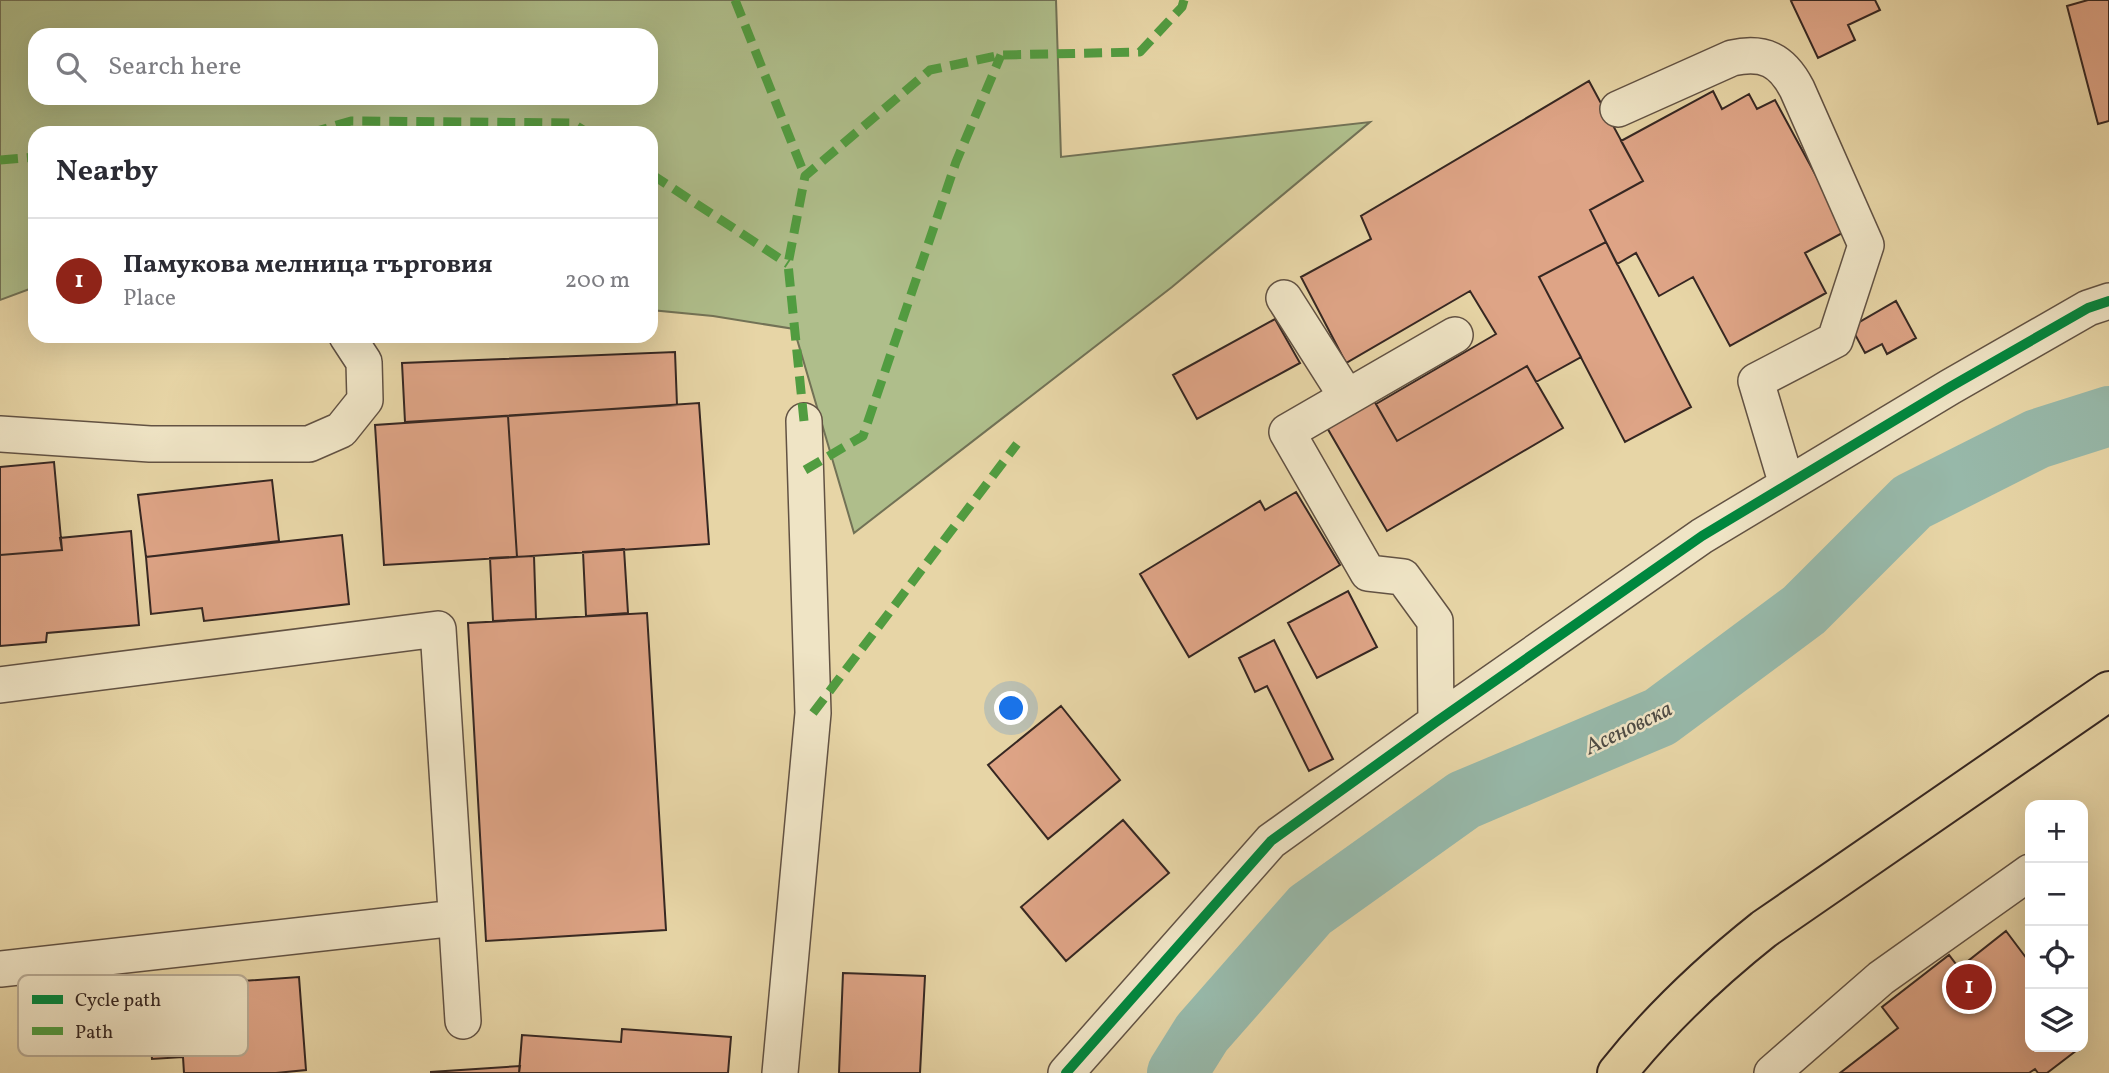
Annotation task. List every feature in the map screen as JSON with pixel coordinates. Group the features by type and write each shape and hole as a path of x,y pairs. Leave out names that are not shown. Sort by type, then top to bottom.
{"main road":[{"path":"1619,1072 1675,1007 1716,967 1764,929 2109,691"}],"street":[{"path":"1618,109 1732,58 1748,55 1764,57 1778,64 1789,75 1797,89 1866,246 1835,340 1756,382 1787,485"},
{"path":"1284,298 1347,397"},
{"path":"1066,1073 1271,841 1702,536 2088,308 2109,301"},
{"path":"1436,722 1436,621 1404,577 1368,573 1287,432 1455,335"},
{"path":"0,434 150,444 309,444 341,430 365,400 364,362 352,343"},
{"path":"780,1073 813,713 804,421"},
{"path":"0,685 438,629 463,1021"},
{"path":"1772,1073 1881,978 2025,876"},
{"path":"0,969 456,918"}],"green space":[{"path":"0,0 1056,0 1061,157 1370,122 1172,287 854,533 794,329 658,311 658,126 28,126 28,290 0,300"}],"building":[{"path":"1875,0 1880,10 1848,25 1855,40 1818,58 1791,1"},
{"path":"2088,0 2109,0 2109,121 2098,124 2067,6"},
{"path":"1589,81 1643,181 1590,210 1606,242 1539,277 1581,357 1536,382 1527,366 1397,441 1376,404 1496,334 1470,291 1346,363 1301,277 1371,239 1361,216"},
{"path":"1713,91 1722,109 1749,94 1757,109 1775,100 1846,231 1805,253 1826,293 1730,346 1693,277 1659,296 1636,253 1617,264 1590,210 1643,181 1621,141"},
{"path":"1606,242 1691,407 1625,442 1539,277"},
{"path":"1896,301 1916,338 1887,354 1882,344 1865,353 1851,327"},
{"path":"1275,319 1300,363 1197,419 1173,375"},
{"path":"675,352 677,405 405,422 402,363"},
{"path":"1527,366 1563,428 1387,531 1322,419 1369,392 1397,441"},
{"path":"699,403 709,544 517,557 508,416"},
{"path":"508,416 517,557 384,565 375,425"},
{"path":"54,462 62,550 0,555 0,467"},
{"path":"272,480 279,541 146,557 138,495"},
{"path":"1296,492 1340,565 1189,657 1140,574 1260,501 1265,510"},
{"path":"131,531 139,625 47,633 46,642 0,646 0,555 62,550 60,538"},
{"path":"342,535 349,604 204,621 202,608 151,614 146,557"},
{"path":"624,549 628,613 586,616 583,552"},
{"path":"534,556 536,619 493,621 490,558"},
{"path":"1348,591 1377,647 1317,678 1288,623"},
{"path":"647,613 666,930 486,941 468,623"},
{"path":"1274,640 1333,759 1309,771 1267,686 1255,692 1239,658"},
{"path":"1061,706 1120,780 1048,839 988,765"},
{"path":"1123,820 1169,873 1066,961 1021,907"},
{"path":"2006,931 2025,956 2025,1052 2074,1052 2047,1073 2038,1073 2035,1069 2029,1073 1840,1073 1898,1028 1882,1007 1949,955 1959,968"},
{"path":"843,973 925,976 920,1073 839,1073"},
{"path":"299,977 306,1070 276,1073 184,1073 183,1057 152,1059 152,1056 248,1056 248,981"},
{"path":"622,1029 731,1037 728,1073 519,1073 522,1035 621,1042"},
{"path":"520,1066 519,1073 431,1073 431,1072"}],"waterway":[{"name":"Асеновска","path":"1177,1073 1202,1033 1310,910 1464,800 1660,717 1804,610 1912,502 2037,439 2109,416"}],"marked path":[{"path":"735,0 805,176"},
{"path":"804,421 788,264 805,176 930,70 1001,55 1140,52 1182,7 1184,0"},
{"path":"805,470 863,436 956,162 1001,55"},
{"path":"334,126 351,121 572,123 577,126"},
{"path":"0,160 28,158"},
{"path":"658,179 788,264"},
{"path":"813,713 1017,444"}],"cycle path":[{"path":"1066,1073 1271,841 1702,536 1950,387 2088,308 2109,301"}],"place":[{"name":"Памукова мелница търговия","path":"1969,987"}]}
